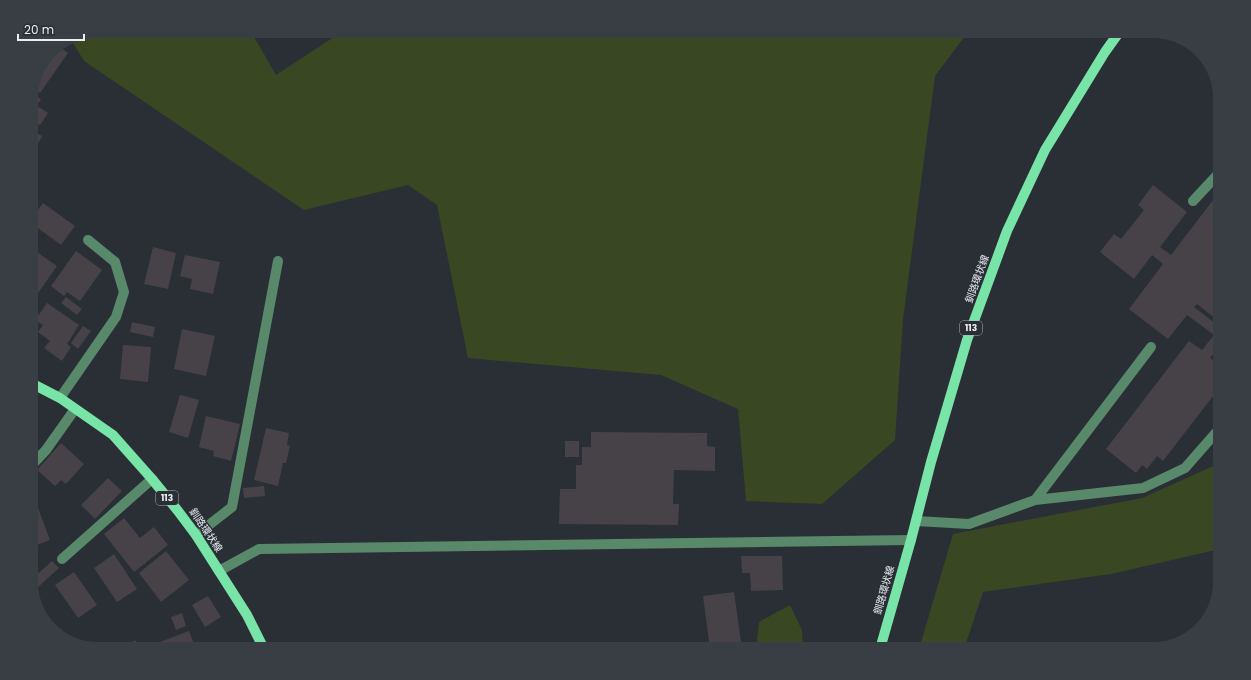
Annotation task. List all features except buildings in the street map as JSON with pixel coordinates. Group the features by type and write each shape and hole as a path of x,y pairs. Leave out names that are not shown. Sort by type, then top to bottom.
{"main road":[{"name":"釧路環状線","path":"882,642 931,462 967,340 1007,231 1045,150 1115,38"},
{"name":"釧路環状線","path":"38,387 60,398 113,436 152,479 196,535 247,615 260,642"}],"street":[{"path":"1193,201 1213,180"},
{"path":"60,398 116,317 124,292 115,262 88,240"},
{"path":"196,535 232,507 278,261"},
{"path":"1035,500 1151,347"},
{"path":"38,459 76,409"},
{"path":"916,521 969,524 1035,500 1143,488 1185,468 1213,436"},
{"path":"62,559 152,479"},
{"path":"219,571 259,549 911,540"}],"green space":[{"path":"98,38 255,38 276,75 332,38 964,38 935,76 903,319 895,440 822,504 746,501 738,409 661,375 468,358 437,205 408,185 304,210 84,61 73,44 87,39"},
{"path":"1213,466 1213,551 1111,574 983,592 966,642 921,642 953,534 1142,498"},
{"path":"790,605 802,630 803,642 757,642 759,622"}]}
